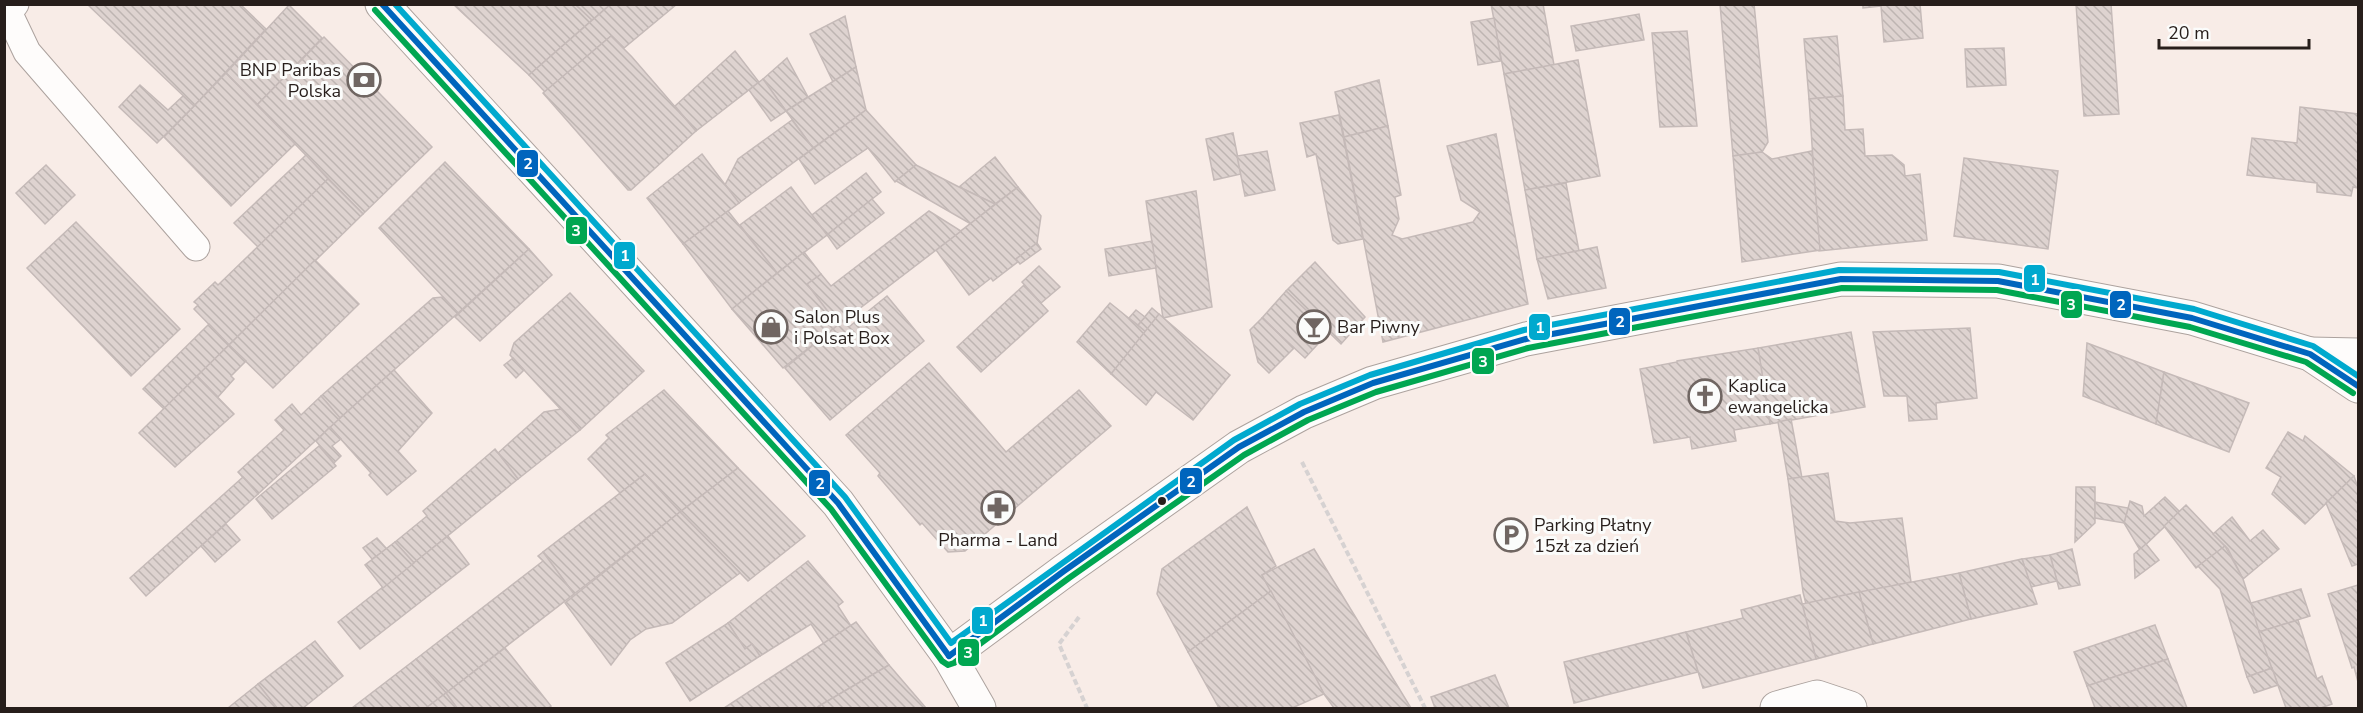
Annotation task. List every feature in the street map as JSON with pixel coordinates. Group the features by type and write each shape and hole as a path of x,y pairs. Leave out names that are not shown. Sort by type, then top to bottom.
{"street":[{"path":"382,4 838,502 950,656 979,708"},
{"path":"950,656 1064,571 1239,447 1304,412 1372,383 1526,339 1841,279 1998,280 2192,318 2310,354 2358,355"},
{"path":"2310,354 2358,387"},
{"path":"1777,708 1817,697 1850,708"}],"lane":[{"path":"15,4 8,12 27,52 196,248"}],"path":[{"path":"1304,467 1425,708"},
{"path":"1064,571 1091,601 1059,644 1087,708"}],"building":[{"path":"87,4 240,4 266,29 194,106"},
{"path":"453,4 575,4 592,20 529,75"},
{"path":"575,4 611,4 592,20"},
{"path":"611,4 677,4 624,48 611,36 545,92 529,75"},
{"path":"1491,4 1543,4 1554,65 1504,74"},
{"path":"1720,4 1754,4 1768,142 1762,152 1733,156"},
{"path":"1863,4 1920,4 1923,38 1884,42 1881,6 1863,8"},
{"path":"2076,4 2111,4 2119,114 2084,116"},
{"path":"289,5 322,38 257,105 226,73"},
{"path":"1639,14 1644,40 1576,51 1571,26"},
{"path":"845,16 856,67 833,82 810,34"},
{"path":"1494,18 1501,61 1478,65 1471,22"},
{"path":"1687,31 1697,126 1660,127 1652,33"},
{"path":"611,36 696,131 631,190 628,190 543,93"},
{"path":"1837,36 1843,96 1809,99 1804,39"},
{"path":"324,37 432,147 363,214 257,105"},
{"path":"2004,48 2006,85 1967,87 1965,49"},
{"path":"735,51 759,82 696,131 675,106"},
{"path":"787,58 808,97 786,111 763,79"},
{"path":"1578,60 1600,176 1525,190 1504,74"},
{"path":"856,67 866,110 813,148 786,111"},
{"path":"226,73 295,144 231,206 164,137"},
{"path":"763,79 786,111 771,121 749,90"},
{"path":"1379,80 1388,126 1344,137 1335,92"},
{"path":"140,85 168,110 183,96 194,106 157,143 119,107"},
{"path":"1843,96 1845,130 1863,129 1865,156 1892,155 1904,165 1905,176 1920,174 1927,240 1819,251 1809,99"},
{"path":"2300,107 2358,114 2358,188 2353,187 2351,196 2317,192 2317,183 2247,175 2252,138 2297,143"},
{"path":"866,110 916,165 895,182 868,148 815,184 799,159"},
{"path":"1339,115 1363,239 1338,244 1333,240 1316,154 1307,157 1300,123"},
{"path":"792,120 813,148 739,203 725,185 738,159"},
{"path":"1388,126 1401,195 1395,197 1399,219 1392,235 1402,239 1473,222 1480,212 1461,200 1447,146 1496,134 1528,304 1383,342 1344,137"},
{"path":"1233,133 1241,174 1214,180 1206,139"},
{"path":"1267,151 1275,190 1245,196 1237,156"},
{"path":"1812,151 1820,250 1742,262 1733,156 1762,152 1772,159"},
{"path":"702,154 739,203 683,244 647,198"},
{"path":"306,155 328,179 258,247 234,223"},
{"path":"995,157 1018,187 995,204 959,187"},
{"path":"1964,158 2058,171 2048,249 1954,236"},
{"path":"445,162 529,249 458,313 379,228"},
{"path":"46,165 75,195 45,224 16,193"},
{"path":"916,165 995,204 971,224 896,181"},
{"path":"866,173 881,192 827,235 812,215"},
{"path":"328,179 363,214 229,345 194,309 198,305 194,302 215,282 218,285"},
{"path":"1566,183 1579,251 1537,259 1525,190"},
{"path":"791,187 827,235 777,273 740,225"},
{"path":"1018,187 1041,216 1037,243 1016,259 1019,261 993,281 991,278 969,295 936,250"},
{"path":"1196,191 1212,307 1163,318 1146,201"},
{"path":"872,199 884,213 837,249 827,235"},
{"path":"728,211 777,273 732,309 683,244"},
{"path":"929,211 961,231 838,325 807,284 821,274 831,286"},
{"path":"76,222 180,329 131,376 27,268"},
{"path":"1152,241 1156,268 1109,276 1105,249"},
{"path":"1037,243 1041,249 1020,264 1016,259"},
{"path":"1597,247 1606,288 1548,299 1537,259"},
{"path":"529,249 552,275 480,341 455,317"},
{"path":"804,252 821,274 807,284 838,325 783,368 732,309"},
{"path":"315,260 359,304 273,388 229,345"},
{"path":"1315,262 1365,317 1341,344 1286,291"},
{"path":"1039,266 1060,287 1041,303 1022,282"},
{"path":"1024,285 1048,311 981,372 957,347"},
{"path":"1286,291 1329,332 1305,358 1262,318"},
{"path":"570,293 644,371 580,430 510,355 514,343"},
{"path":"887,296 924,341 830,420 785,368 845,320 850,326"},
{"path":"443,297 458,313 340,418 321,396 433,298"},
{"path":"1110,303 1146,332 1111,374 1077,342"},
{"path":"1152,308 1159,314 1146,332 1138,325"},
{"path":"1136,310 1145,317 1138,325 1129,318"},
{"path":"1159,314 1230,375 1193,420 1156,392 1146,405 1111,374"},
{"path":"1262,318 1294,348 1269,373 1258,362 1250,330"},
{"path":"209,324 229,345 164,409 143,389"},
{"path":"1970,328 1977,398 1936,403 1937,419 1909,421 1907,396 1884,396 1873,332"},
{"path":"1851,332 1865,407 1770,424 1758,348"},
{"path":"2087,343 2164,372 2156,424 2083,396"},
{"path":"229,345 246,361 231,376 234,379 218,397 197,376"},
{"name":"Kaplica ewangelicka","path":"1758,348 1770,424 1734,430 1736,441 1692,449 1690,437 1654,443 1640,369"},
{"path":"513,358 524,370 516,378 504,365"},
{"path":"929,363 1006,452 1079,390 1111,426 965,551 948,552 922,523 920,525 878,476 880,473 846,435"},
{"path":"394,370 432,413 398,451 416,471 387,495 369,475 371,473 330,427"},
{"path":"2164,372 2249,403 2229,452 2156,424"},
{"path":"197,376 234,414 175,467 139,433"},
{"path":"664,390 738,468 680,512 645,474 620,493 588,459 609,438 606,435"},
{"path":"321,396 340,418 258,494 238,472 284,430 275,420 292,404 301,415"},
{"path":"561,409 580,430 518,479 498,453 544,412"},
{"path":"1791,419 1802,478 1788,479 1778,422"},
{"path":"330,427 341,439 332,446 341,456 334,463 316,441"},
{"path":"2288,432 2303,441 2305,436 2354,476 2305,524 2272,494 2281,477 2266,468"},
{"path":"319,446 336,466 272,519 256,499"},
{"path":"495,449 518,479 414,563 395,542 427,516 423,511"},
{"path":"738,468 805,536 748,581 680,512"},
{"path":"1828,473 1835,521 1850,523 1902,518 1911,582 1806,604 1788,479"},
{"path":"645,474 680,512 574,594 543,552"},
{"path":"2354,476 2358,488 2358,564 2352,566 2326,503"},
{"path":"243,477 258,494 146,596 130,578"},
{"path":"2076,487 2095,487 2095,523 2075,542"},
{"path":"2165,497 2180,512 2140,550 2124,523 2130,501 2142,506 2144,516"},
{"path":"2095,502 2128,508 2124,523 2095,518"},
{"path":"2186,505 2225,546 2196,568 2164,526"},
{"path":"1247,507 1276,566 1262,575 1271,591 1188,652 1157,594 1162,569"},
{"path":"680,512 740,573 672,623 646,629 630,640 611,665 565,603"},
{"path":"2232,517 2250,541 2263,530 2279,549 2243,579 2228,549 2213,534"},
{"path":"226,524 240,540 215,562 201,546"},
{"path":"448,536 469,564 360,649 338,622"},
{"path":"377,538 387,549 372,559 363,548"},
{"path":"395,542 414,563 383,588 365,565"},
{"path":"2146,544 2159,560 2135,578 2134,554"},
{"path":"2225,546 2243,579 2272,668 2247,677 2220,589 2198,566"},
{"path":"1314,549 1411,708 1334,708 1324,694 1262,575"},
{"path":"2072,549 2080,585 2059,589 2050,555"},
{"path":"543,552 574,594 446,693 416,659 543,561 538,556"},
{"path":"2050,555 2057,581 2031,587 2022,559"},
{"path":"2022,559 2037,604 1971,619 1959,573"},
{"path":"808,561 843,602 838,606 851,626 824,644 811,624 760,656 752,644 745,649 728,623"},
{"path":"1959,573 1971,619 1873,644 1859,592"},
{"path":"2358,585 2358,682 2328,594"},
{"path":"2301,589 2310,616 2259,632 2251,603"},
{"path":"1271,591 1324,694 1292,708 1219,708 1188,652"},
{"path":"1859,592 1873,644 1816,659 1802,604"},
{"path":"1800,595 1816,659 1703,688 1686,632 1743,618 1741,610"},
{"path":"2298,620 2317,679 2322,676 2332,704 2321,708 2286,708 2259,632"},
{"path":"856,622 889,665 816,708 724,708"},
{"path":"728,623 745,649 752,644 760,656 690,701 666,663"},
{"path":"2155,625 2168,659 2087,686 2074,652"},
{"path":"1686,632 1698,672 1574,703 1564,662"},
{"path":"315,641 343,676 303,708 277,708 258,684"},
{"path":"505,648 551,706 548,708 457,708 446,693"},
{"path":"416,659 446,693 426,708 352,708"},
{"path":"2168,659 2187,708 2095,708 2087,686"},
{"path":"889,665 926,708 821,708 819,706"},
{"path":"2272,668 2278,685 2254,693 2247,677"},
{"path":"1495,675 1509,708 1435,708 1431,697"},
{"path":"258,684 277,708 228,708"},
{"path":"446,693 457,708 426,708"}],"transit line":[{"name":"2","path":"382,4 838,503 949,656"},
{"name":"1","path":"395,4 845,497 951,643 1234,440 1300,404 1370,375 1524,330 1839,270 1999,272 2194,309 2313,346 2358,376"},
{"name":"3","path":"375,10 831,509 942,661 948,665 954,663 1069,578 1244,455 1308,420 1376,392 1528,348 1842,288 1997,290 2190,327 2306,362 2353,393"},
{"name":"2","path":"949,656 1239,447 1304,412 1373,383 1526,339 1841,279 1998,281 2192,318 2310,354 2358,386"}],"place":[{"name":"BNP Paribas Polska","path":"364,80"},
{"name":"Salon Plus i Polsat Box","path":"771,327"},
{"name":"Bar Piwny","path":"1314,327"},
{"name":"Kaplica ewangelicka","path":"1705,396"},
{"name":"Pharma - Land","path":"998,508"},
{"name":"Parking Płatny 15zł za dzień","path":"1511,535"}]}
